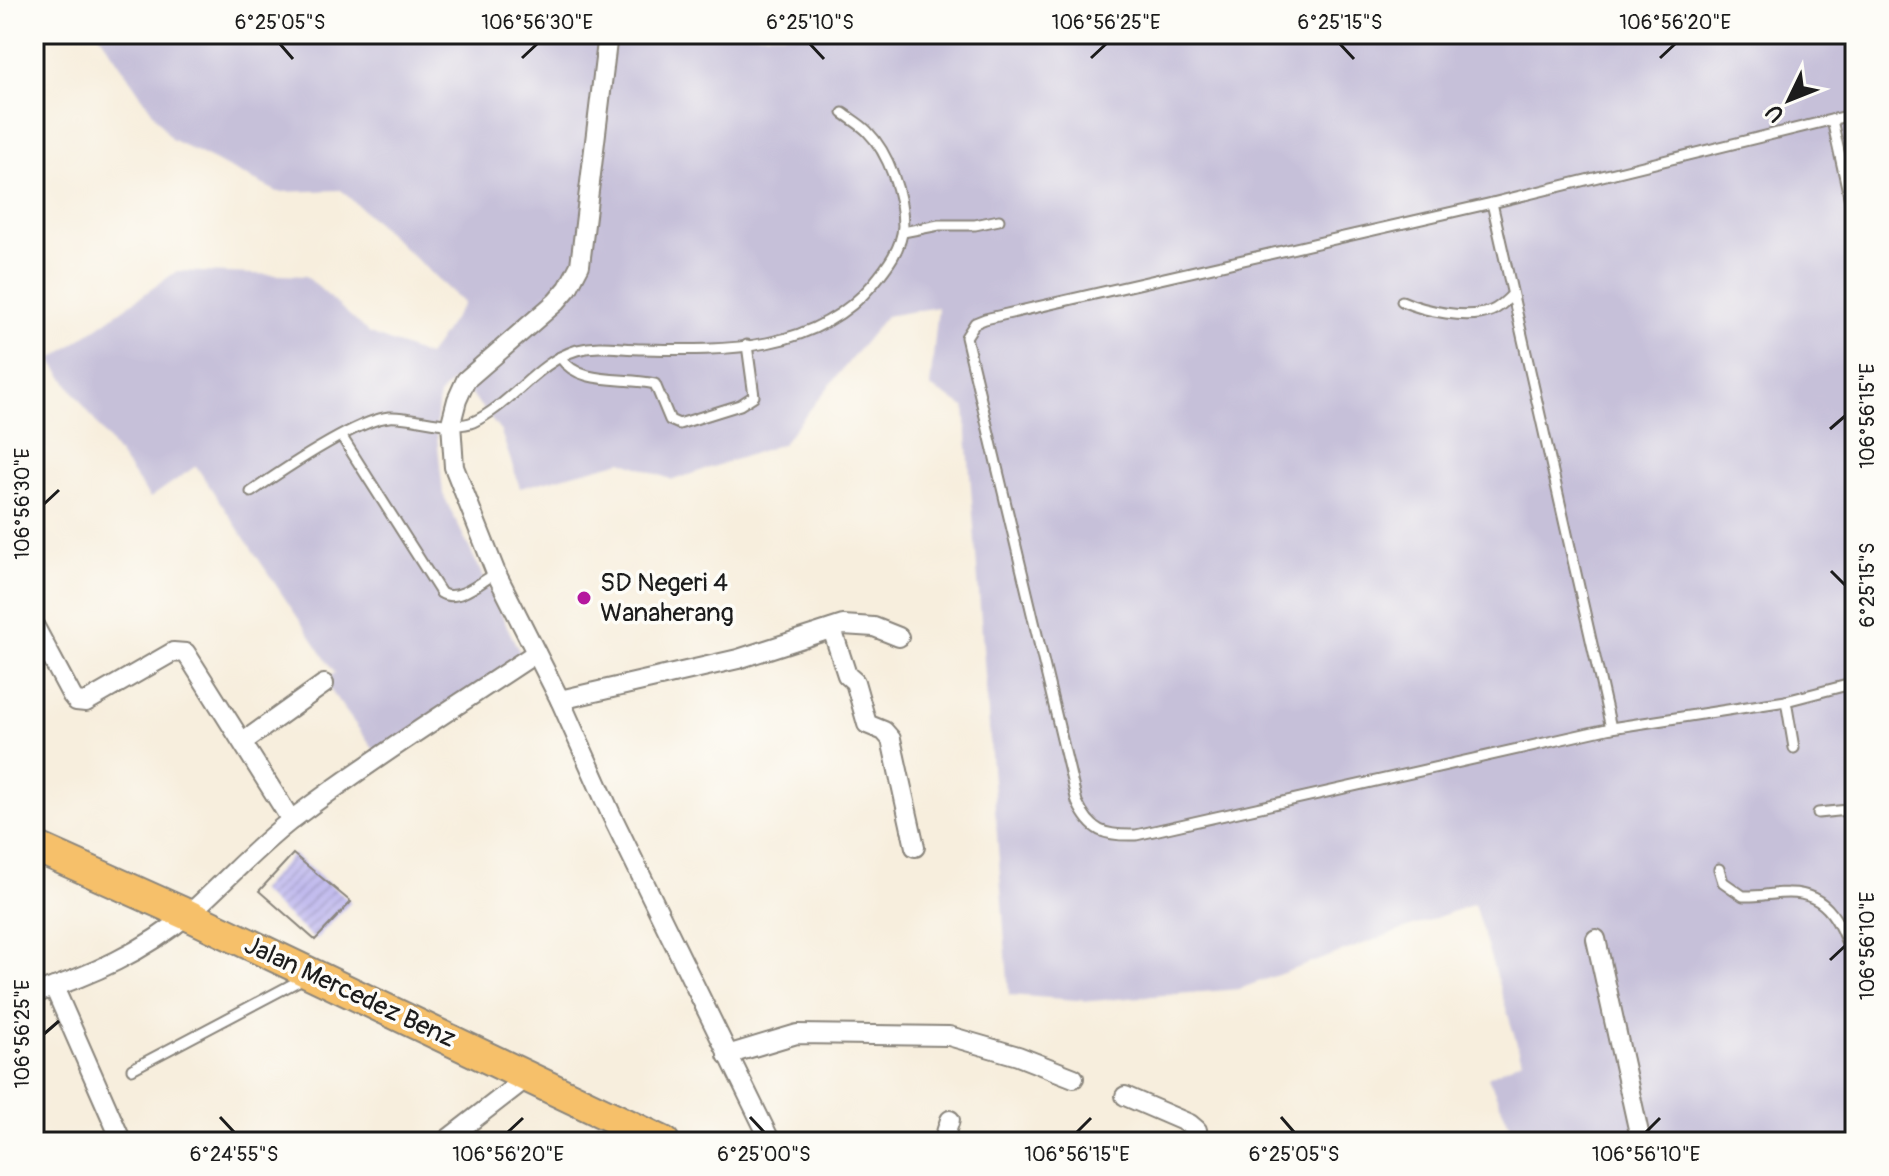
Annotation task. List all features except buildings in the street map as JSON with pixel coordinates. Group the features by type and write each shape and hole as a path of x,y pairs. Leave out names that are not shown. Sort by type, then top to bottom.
{"main road":[{"name":"Jalan Mercedez Benz","path":"34,846 188,915 664,1142"}],"street":[{"path":"608,34 590,167 583,254 575,277 556,302 466,380 451,423 454,467 496,573 771,1142"},
{"path":"560,700 738,659 851,624 887,630 899,637"},
{"path":"34,625 72,696 81,702 173,652 186,653 291,820"},
{"path":"832,629 847,675 855,682 867,724 884,731 891,739 915,847"},
{"path":"34,994 124,959 188,915 291,820 386,752 536,653"},
{"path":"243,742 324,684"},
{"path":"1596,939 1641,1142"},
{"path":"54,987 122,1142"},
{"path":"727,1055 797,1034 949,1036 1018,1056 1074,1078"},
{"path":"444,1142 528,1077"},
{"path":"1125,1096 1190,1124 1197,1130 1199,1142"},
{"path":"943,1142 950,1120"}],"lane":[{"path":"251,492 299,460 369,423 389,417 469,424 476,421 560,357 585,348 747,345 804,334 841,316 887,266 903,232 900,197 880,150 866,130 843,113"},
{"path":"1855,114 1492,203 985,319 970,328 966,337 1077,802 1085,819 1106,835 1136,835 1611,728 1786,701 1855,683"},
{"path":"1832,120 1855,223"},
{"path":"1492,203 1611,728"},
{"path":"903,232 939,225 975,225 999,220"},
{"path":"1402,301 1433,311 1479,313 1497,309 1512,295"},
{"path":"560,357 567,366 581,374 655,384 670,420 679,424 740,405 754,396 747,345"},
{"path":"342,437 441,593 448,597 457,596 496,573"},
{"path":"1786,701 1794,748"},
{"path":"1818,813 1848,810 1855,815"},
{"path":"1719,869 1723,882 1743,896 1808,895 1828,907 1841,925 1855,967"},
{"path":"132,1069 312,974"}],"shaded area":[{"path":"99,34 1855,34 1855,1142 1517,1142 1488,1077 1522,1060 1474,904 1239,989 1091,1001 1009,995 965,407 930,387 938,307 886,316 782,444 673,480 622,461 520,488 501,432 457,376 439,396 436,426 443,494 523,659 377,754 323,680 335,673 196,466 150,498 51,360 177,271 306,276 370,334 428,356 464,303 341,190 278,192 171,139"}],"place":[{"name":"SD Negeri 4 Wanaherang","path":"584,598"}]}
